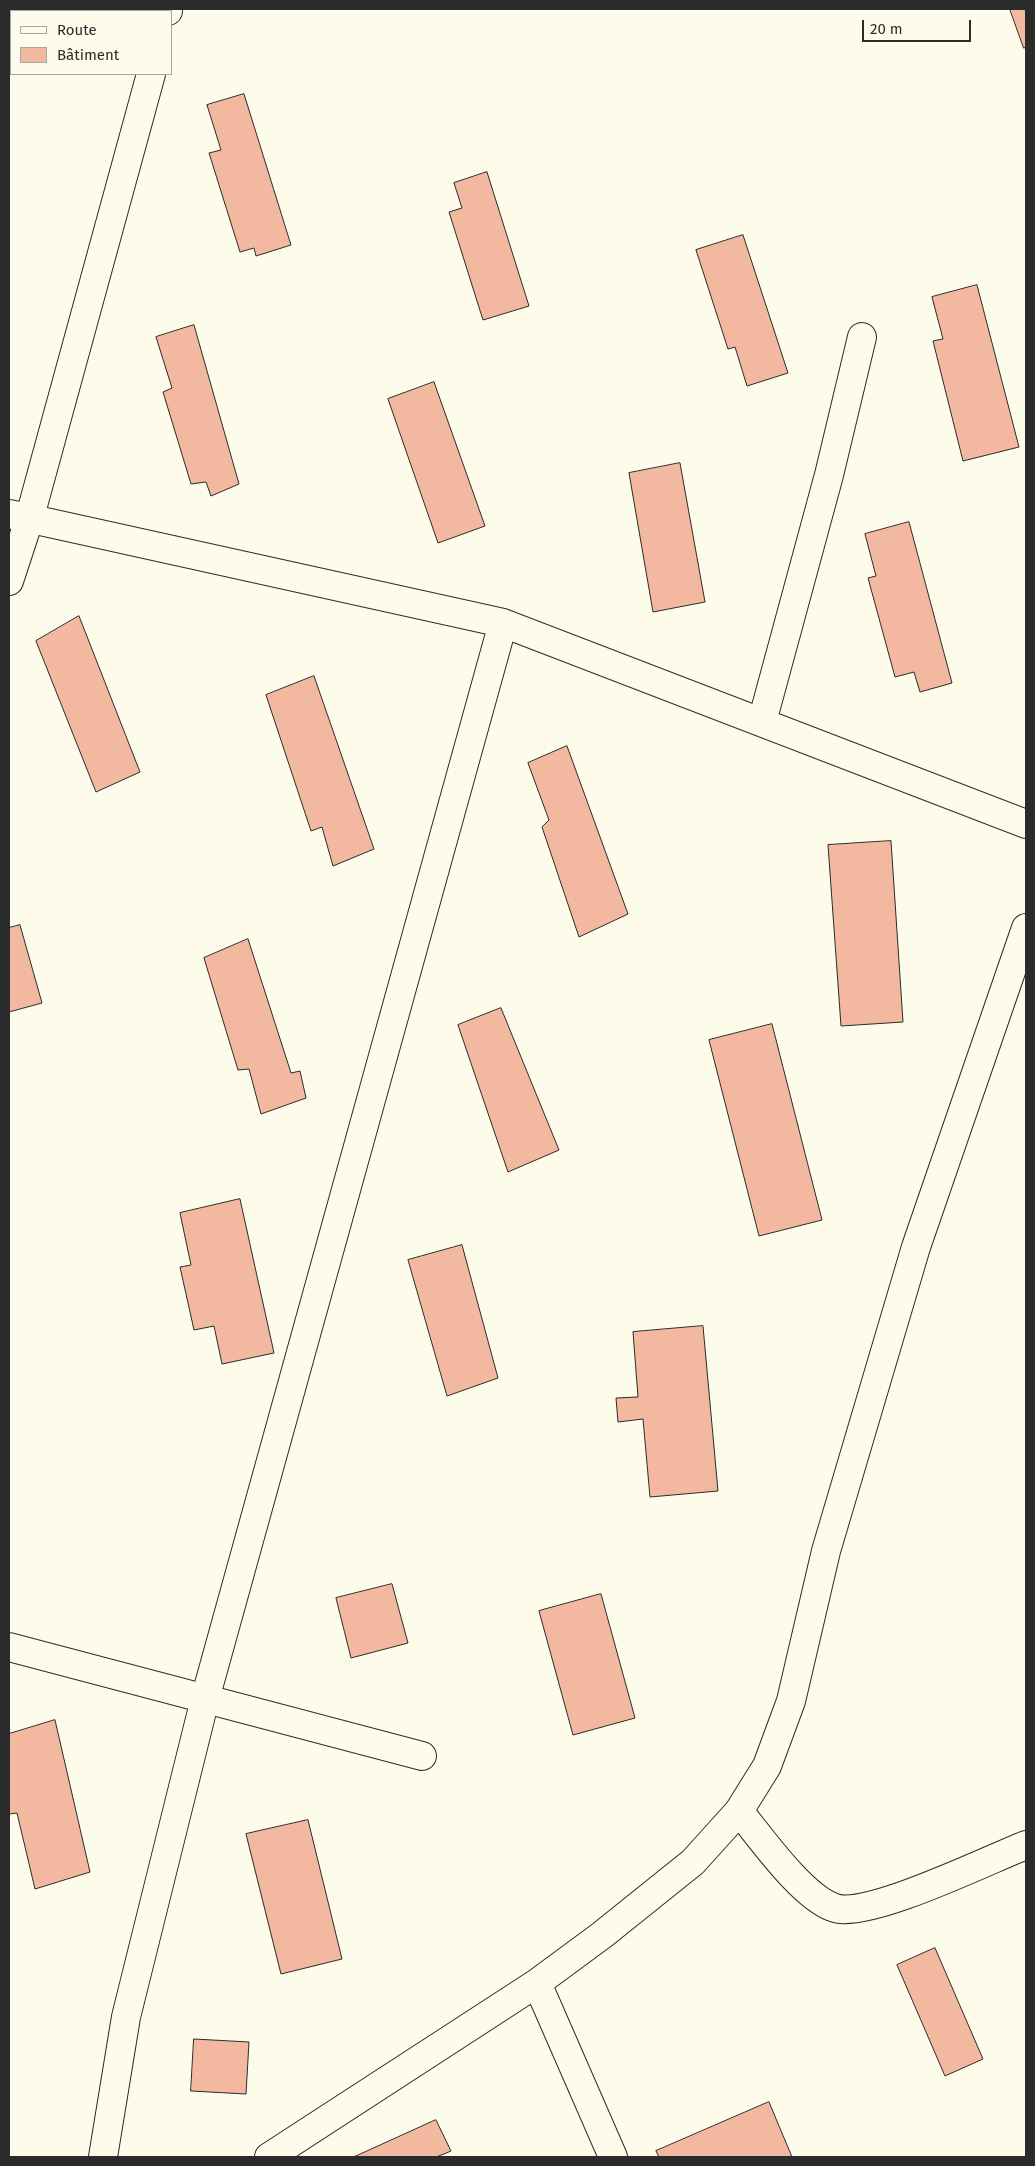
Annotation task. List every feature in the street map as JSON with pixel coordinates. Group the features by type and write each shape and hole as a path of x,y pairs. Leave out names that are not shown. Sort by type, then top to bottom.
{"street":[{"path":"9,581 19,517 150,75"},
{"path":"762,722 829,474 862,338"},
{"path":"19,517 503,623 1026,824"},
{"path":"103,2157 126,2017 204,1698 503,623"},
{"path":"269,2157 537,1983 602,1935 693,1862 740,1811 767,1766 791,1701 826,1551 916,1247 1026,928"},
{"path":"9,1647 422,1756"},
{"path":"740,1811 779,1859 813,1895 836,1909 862,1909 920,1890 1026,1844"},
{"path":"537,1983 613,2157"}],"building":[{"path":"1010,9 1026,9 1026,47 1024,48"},
{"path":"244,94 291,245 256,256 254,248 240,252 209,153 221,150 207,105"},
{"path":"487,172 529,306 483,320 449,212 462,208 454,183"},
{"path":"743,235 788,373 747,386 735,347 728,349 696,250"},
{"path":"977,285 1019,447 963,461 933,341 943,339 932,297"},
{"path":"194,325 239,484 211,496 206,482 191,484 163,392 172,388 156,337"},
{"path":"434,382 485,526 438,543 388,399"},
{"path":"680,463 705,602 653,612 629,473"},
{"path":"909,522 952,683 920,692 914,672 895,677 868,578 876,576 865,534"},
{"path":"79,616 140,772 96,792 36,641"},
{"path":"314,676 374,849 333,866 322,827 311,831 266,695"},
{"path":"567,746 628,914 579,937 542,827 549,820 528,763"},
{"path":"891,841 903,1022 841,1026 828,845"},
{"path":"20,925 42,1003 9,1012 9,928"},
{"path":"248,939 291,1073 300,1071 306,1098 261,1114 249,1069 238,1070 204,958"},
{"path":"501,1008 559,1150 508,1172 458,1025"},
{"path":"772,1024 822,1220 759,1236 709,1040"},
{"path":"240,1199 274,1353 222,1364 214,1326 194,1330 180,1267 191,1265 180,1213"},
{"path":"462,1245 498,1378 447,1396 408,1260"},
{"path":"703,1326 718,1491 650,1497 643,1419 618,1422 616,1398 638,1397 633,1332"},
{"path":"392,1584 408,1643 351,1658 336,1598"},
{"path":"601,1594 635,1718 573,1735 539,1611"},
{"path":"55,1720 90,1872 35,1889 17,1813 9,1814 9,1734"},
{"path":"308,1820 342,1959 281,1974 246,1834"},
{"path":"935,1948 983,2059 945,2076 897,1965"},
{"path":"194,2039 249,2042 246,2094 191,2091"},
{"path":"769,2102 792,2157 659,2157 656,2151"},
{"path":"436,2120 451,2151 436,2157 354,2157"}]}
